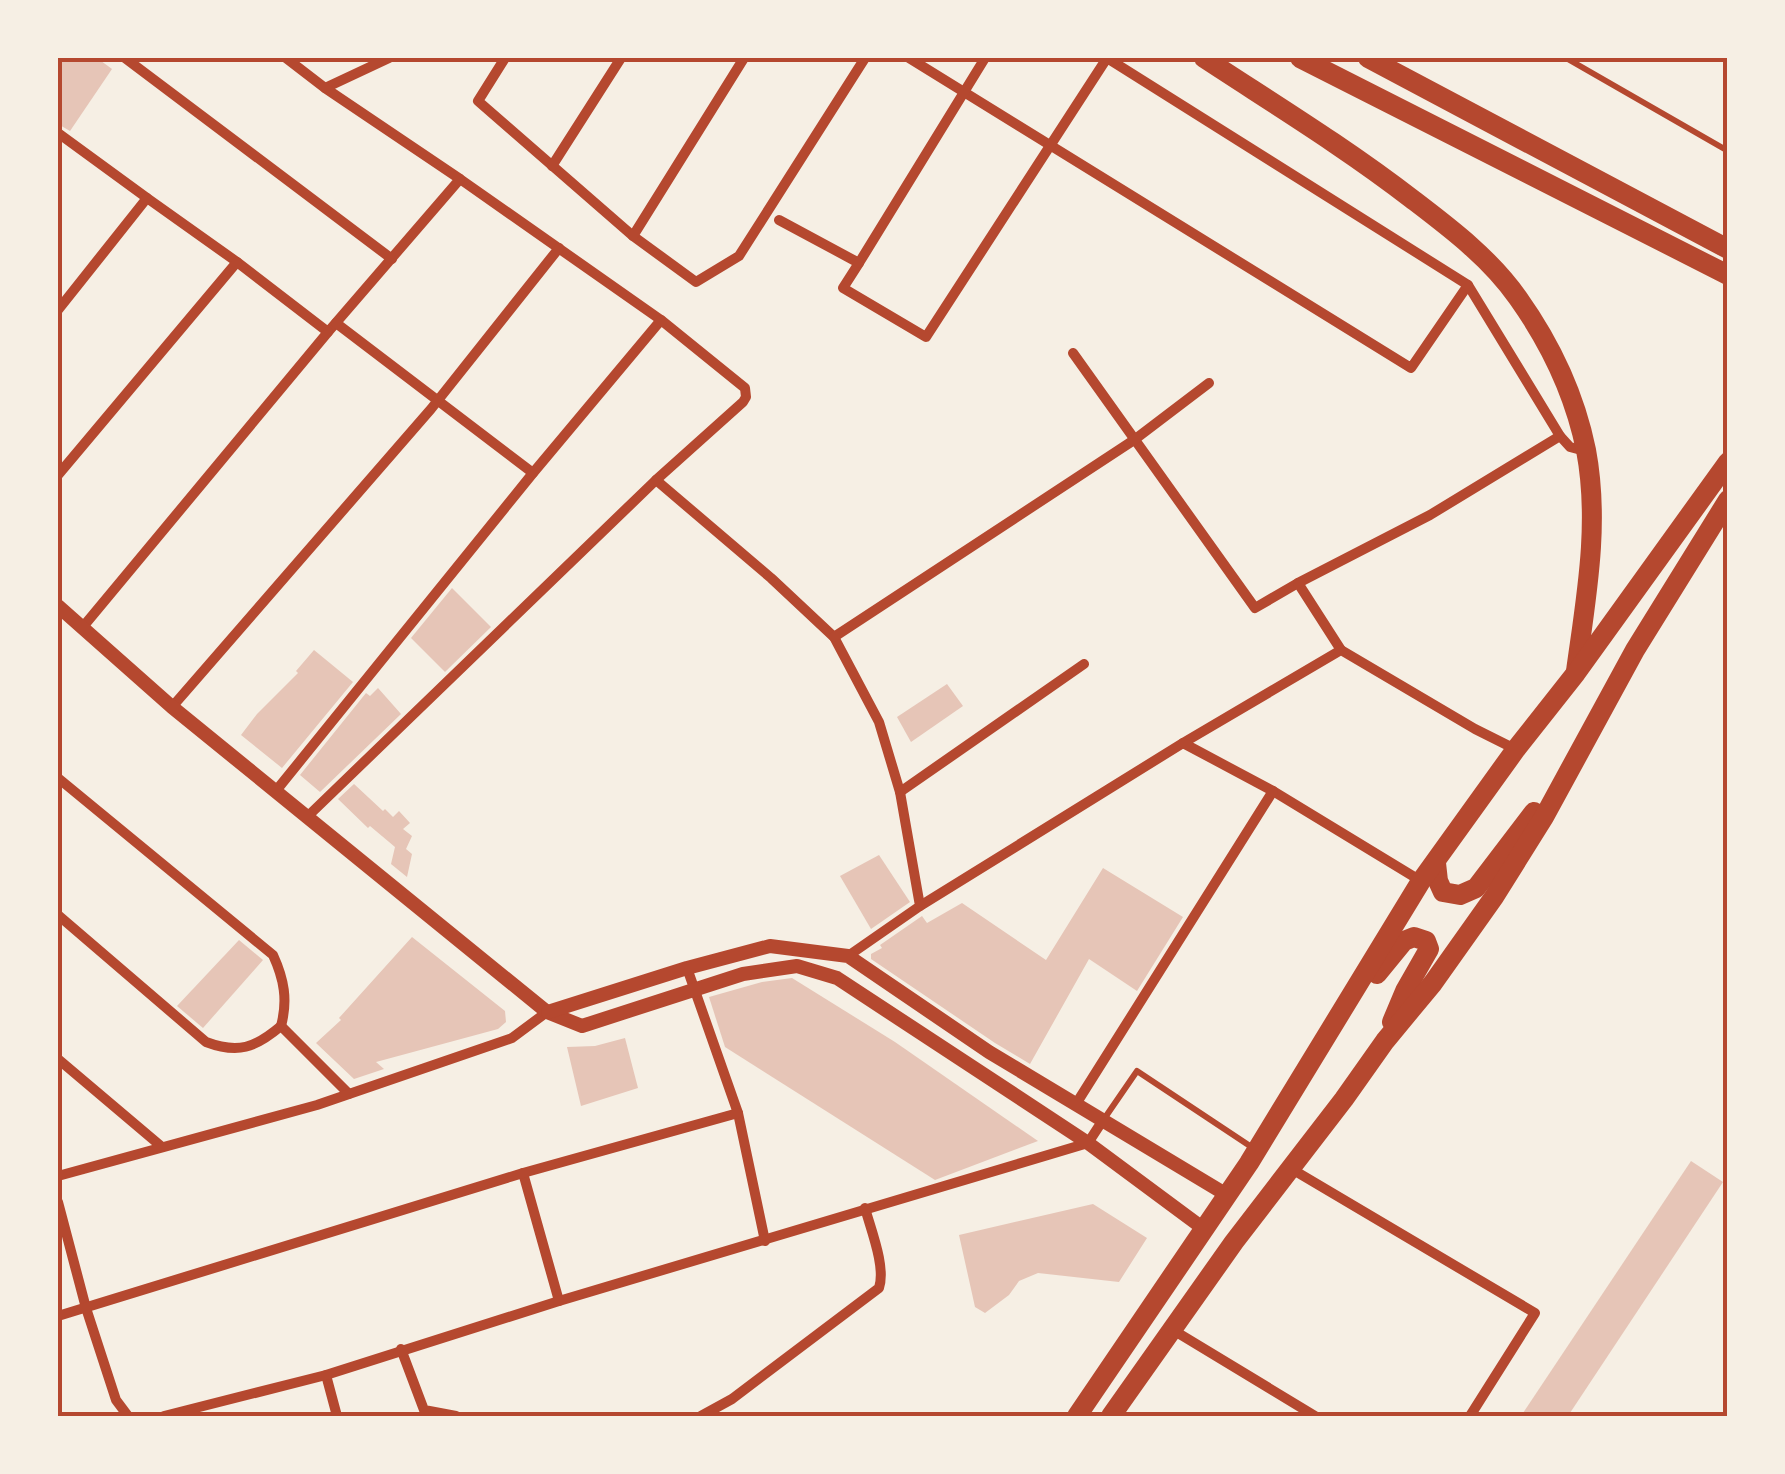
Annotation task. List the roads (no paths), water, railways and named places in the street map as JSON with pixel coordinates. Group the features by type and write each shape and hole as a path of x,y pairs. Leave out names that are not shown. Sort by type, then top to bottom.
{"highway":[{"path":"1204,58 1374,170 1464,238 1516,296 1552,352 1573,403 1586,451 1592,508 1591,568 1576,673"},
{"path":"1300,58 1728,275"},
{"path":"1368,58 1728,249"},
{"path":"1077,1416 1228,1195 1422,881 1728,462"},
{"path":"1111,1416 1234,1242 1433,983 1494,896 1544,818 1635,650 1728,500"},
{"path":"1436,863 1444,892 1460,895 1476,888 1578,755"},
{"path":"1315,1055 1394,952 1414,937 1426,942 1429,949 1405,990 1385,1041"}],"street":[{"path":"125,58 392,258"},
{"path":"286,58 661,320 745,388 746,397 306,817"},
{"path":"325,88 389,58"},
{"path":"505,58 478,101 633,236 696,282 740,256 865,58"},
{"path":"552,166 621,58"},
{"path":"633,236 744,58"},
{"path":"909,58 1411,368 1468,284"},
{"path":"985,58 843,288 926,337 1107,58 1468,284 1560,436 1570,447 1586,451"},
{"path":"58,152 62,137 328,332"},
{"path":"82,628 460,179"},
{"path":"58,310 147,198"},
{"path":"780,220 859,263"},
{"path":"172,707 439,400 559,248"},
{"path":"58,476 236,262"},
{"path":"275,792 661,320"},
{"path":"336,322 533,473"},
{"path":"1073,353 1255,608 1430,515 1560,436"},
{"path":"834,637 1134,440 1209,383"},
{"path":"656,480 834,637 880,722 900,792 920,906"},
{"path":"1298,583 1341,650 1516,749"},
{"path":"58,606 172,707 547,1012 582,1026 743,974 797,966 838,978 1088,1143 1204,1228"},
{"path":"848,956 920,906 1341,650"},
{"path":"900,792 1084,664"},
{"path":"1183,744 1273,792 1422,881"},
{"path":"58,778 272,955 286,992 281,1026 265,1040 243,1048 224,1049 206,1042 58,915"},
{"path":"1076,1104 1273,792"},
{"path":"58,1176 350,1094 512,1038 547,1012 770,946 848,956 990,1052 1228,1195"},
{"path":"686,968 738,1114 764,1241"},
{"path":"281,1026 350,1094"},
{"path":"58,1059 162,1147"},
{"path":"58,1316 523,1173 738,1114"},
{"path":"164,1416 326,1375 864,1208 1088,1143 1103,1120"},
{"path":"1290,1168 1536,1313 1470,1416"},
{"path":"523,1173 559,1301"},
{"path":"58,1202 116,1400 128,1416"},
{"path":"702,1416 732,1399 880,1288 880,1266 864,1208"},
{"path":"1172,1330 1315,1416"},
{"path":"401,1350 424,1410 456,1416"},
{"path":"326,1375 337,1416"}],"lane":[{"path":"1566,58 1728,151"},
{"path":"1103,1120 1136,1071 1256,1150"}]}
